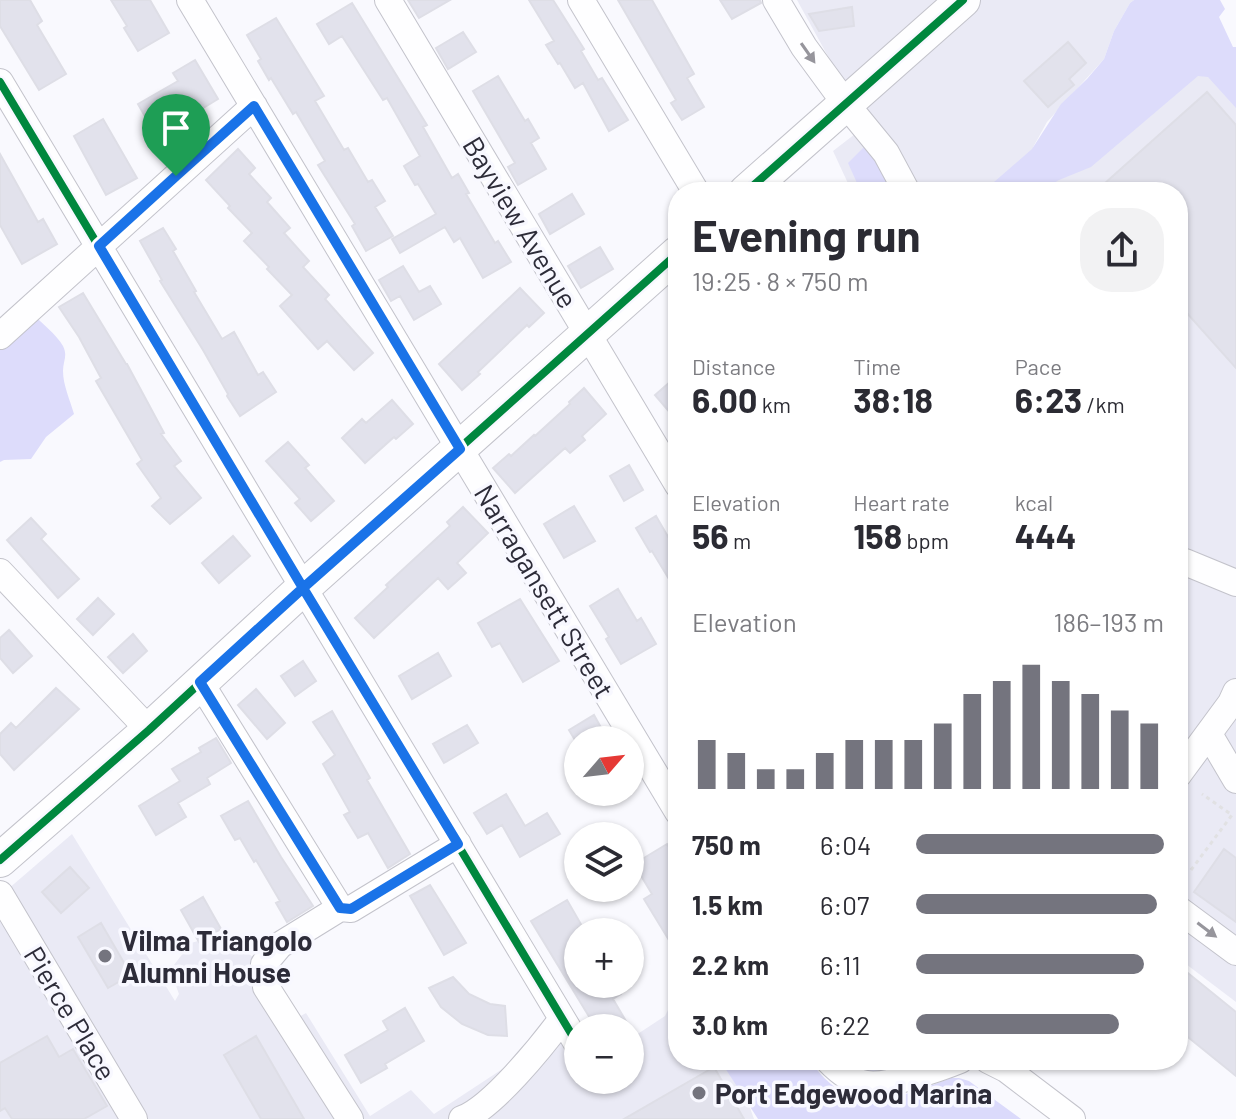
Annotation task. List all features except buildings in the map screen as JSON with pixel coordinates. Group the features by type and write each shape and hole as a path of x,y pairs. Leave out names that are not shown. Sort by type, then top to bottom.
{"main road":[{"path":"757,182 963,0"},
{"path":"0,860 149,730 668,262"}],"street":[{"name":"Narragansett Street","path":"190,0 668,795"},
{"name":"Bayview Avenue","path":"388,0 668,468"},
{"path":"581,0 690,182"},
{"path":"776,0 804,47 886,153 902,182"},
{"path":"0,82 564,1022"},
{"path":"0,336 254,106"},
{"path":"1188,562 1236,583"},
{"path":"0,572 149,730"},
{"path":"200,682 340,908"},
{"path":"1188,762 1236,692"},
{"path":"1209,734 1236,780"},
{"path":"350,1119 266,987 264,964 280,945 340,908 351,909 458,844"},
{"name":"Pierce Place","path":"0,894 134,1119"},
{"path":"1188,916 1236,952"},
{"path":"479,1115 540,1049 562,1019"},
{"path":"838,1070 857,1082 872,1085 891,1083 930,1070"},
{"path":"1007,1070 1071,1119"}],"path":[{"path":"1191,870 1234,814 1202,794"}],"shaded area":[{"path":"797,0 1134,0 1114,31 1104,59 1047,122 1033,147 1192,12 1236,56 1236,1002 1188,966 1188,182 847,182 833,151 868,124"},
{"path":"1134,0 1220,0 1225,9 1219,17 1233,47 1236,47 1236,108 1208,77 1198,76 1091,167 1056,182 994,182 1032,149 1061,104 1104,59 1114,31"},
{"path":"875,136 904,182 857,182 848,163"},
{"path":"32,314 63,346 64,382 74,414 46,437 31,459 0,462 0,337"},
{"path":"72,834 175,1001 179,994 170,970 191,943 223,934 258,961 285,1025 306,1013 370,1116 411,1090 434,1114 563,1029 564,1094 644,1094 644,1030 665,1016 668,1010 668,1070 749,1070 741,1083 754,1119 0,1119 0,896"},
{"path":"726,1070 818,1070 841,1091 874,1099 959,1078 969,1081 1021,1119 758,1119"},
{"path":"857,1070 899,1070 896,1071 862,1074"}],"cycle path":[{"path":"757,182 963,0"},
{"path":"0,82 564,1022"},
{"path":"0,860 149,730 668,262"}],"place":[{"name":"Vilma Triangolo Alumni House","path":"105,956"},
{"name":"Port Edgewood Marina","path":"699,1093"}],"route":[{"path":"176,176 99,246 303,588 200,682 340,908 351,909 458,844 303,588 460,449 254,106 176,176"}]}
